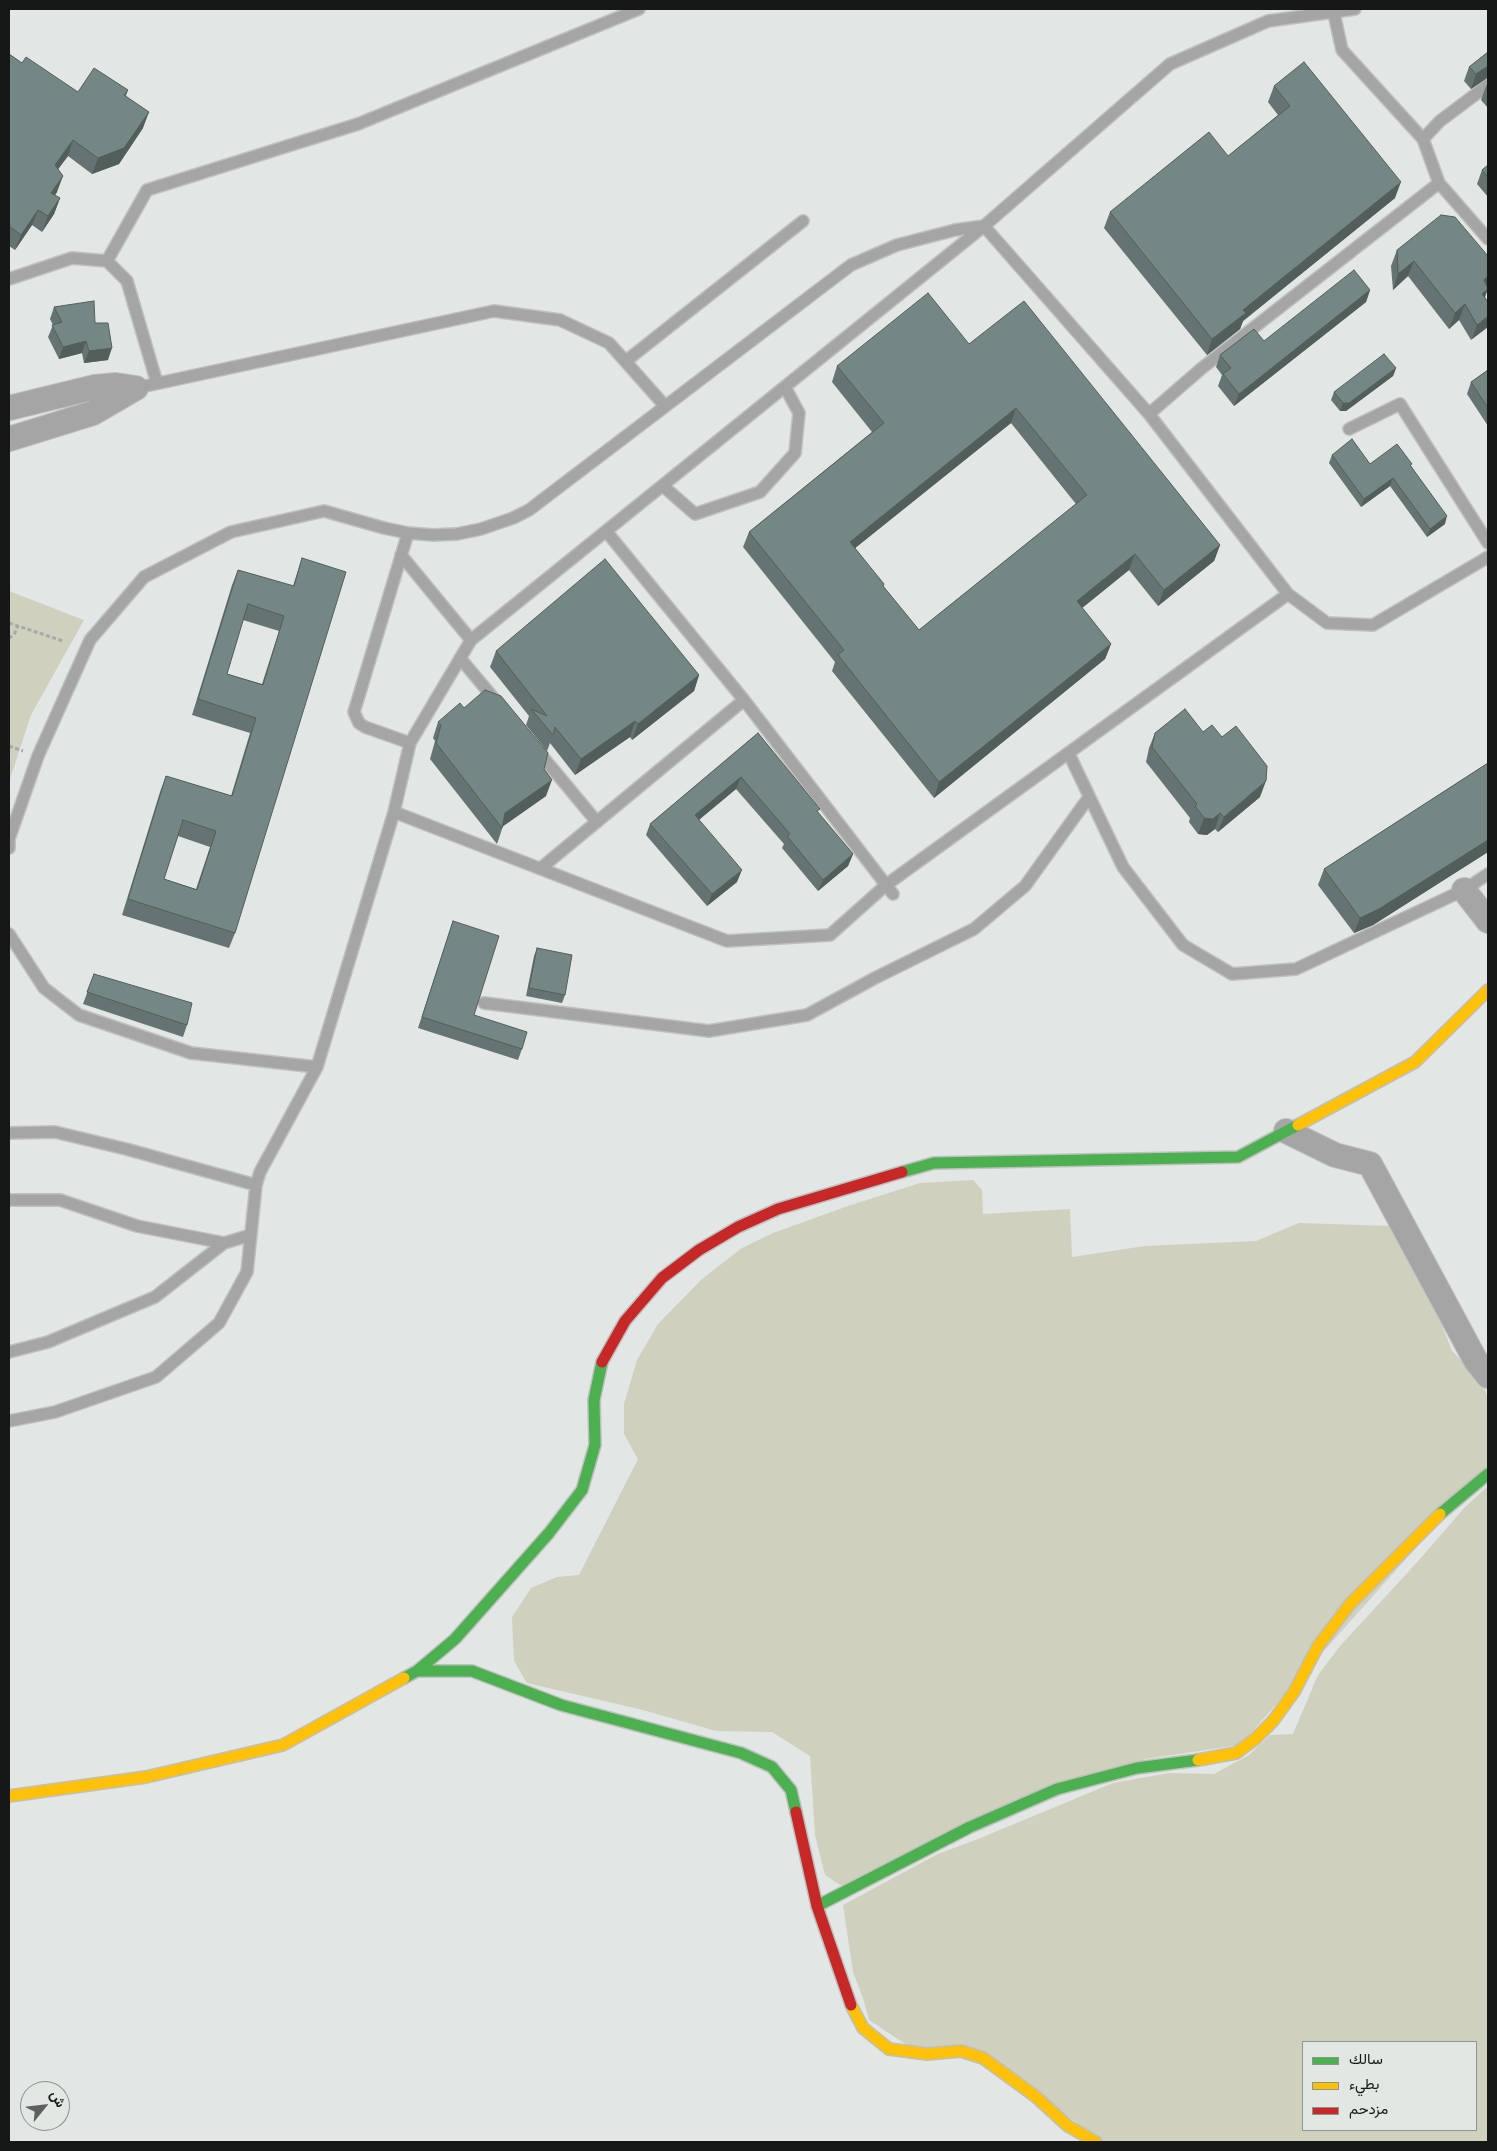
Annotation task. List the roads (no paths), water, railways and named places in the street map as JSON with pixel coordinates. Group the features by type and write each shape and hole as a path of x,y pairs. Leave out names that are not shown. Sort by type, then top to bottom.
{"street":[{"path":"9,408 95,388 116,385 146,386"},
{"path":"11,431 93,414 146,386"},
{"path":"1464,890 1488,921"},
{"path":"9,1796 146,1777 283,1745 417,1671 455,1639 550,1533 582,1490 594,1444 594,1400 602,1362 625,1321 662,1278 699,1250 738,1227 778,1209 934,1163 1238,1157 1416,1062 1488,990"},
{"path":"1286,1131 1336,1155 1370,1164 1476,1361 1488,1376"},
{"path":"817,1906 970,1827 1057,1789 1137,1768 1214,1758 1236,1753 1255,1739 1273,1721 1294,1692 1318,1646 1350,1604 1448,1506 1488,1474"},
{"path":"417,1671 472,1671 562,1705 741,1753 772,1767 791,1790 817,1906 852,2009 863,2028 889,2049 927,2054 960,2052 983,2058 1035,2096 1068,2126 1096,2142"}],"lane":[{"path":"108,261 147,190 358,124 639,9"},
{"path":"9,1422 55,1412 156,1377 220,1323 247,1272 256,1185 260,1172 317,1067 394,812 410,743 471,640 984,226 1170,64 1268,21 1334,10 1355,9"},
{"path":"1334,10 1342,50 1423,139 1439,183 1488,239"},
{"path":"1423,139 1440,121 1488,85"},
{"path":"1149,414 1202,368 1439,183"},
{"path":"626,361 803,221"},
{"path":"9,848 9,839 38,756 90,640 144,577 231,532 324,511 408,533 433,535 457,534 481,529 513,518 529,510 851,265 897,245 925,236 984,226"},
{"path":"984,226 1149,414 1288,594 1326,623 1373,625 1488,557"},
{"path":"9,279 72,258 108,261 127,281 146,386 494,311 560,320 609,343 665,406"},
{"path":"663,486 695,514 760,492 794,453 799,413 784,387"},
{"path":"1349,429 1400,404 1488,544"},
{"path":"606,531 744,700 890,889"},
{"path":"408,533 354,712 360,723 365,727 410,743"},
{"path":"401,555 471,640"},
{"path":"394,812 727,941 830,935 1069,754 1288,594"},
{"path":"460,658 504,710"},
{"path":"541,868 744,700"},
{"path":"528,740 597,822"},
{"path":"1069,754 1123,867 1183,946 1232,974 1296,969 1464,890 1488,874"},
{"path":"484,1003 709,1031 807,1015 974,929 1025,886 1089,797"},
{"path":"9,934 44,988 79,1016 191,1052 317,1067"},
{"path":"9,1132 56,1132 256,1185"},
{"path":"9,1200 60,1200 136,1226 224,1243"},
{"path":"9,1352 48,1342 155,1297 224,1243 251,1235"}]}
